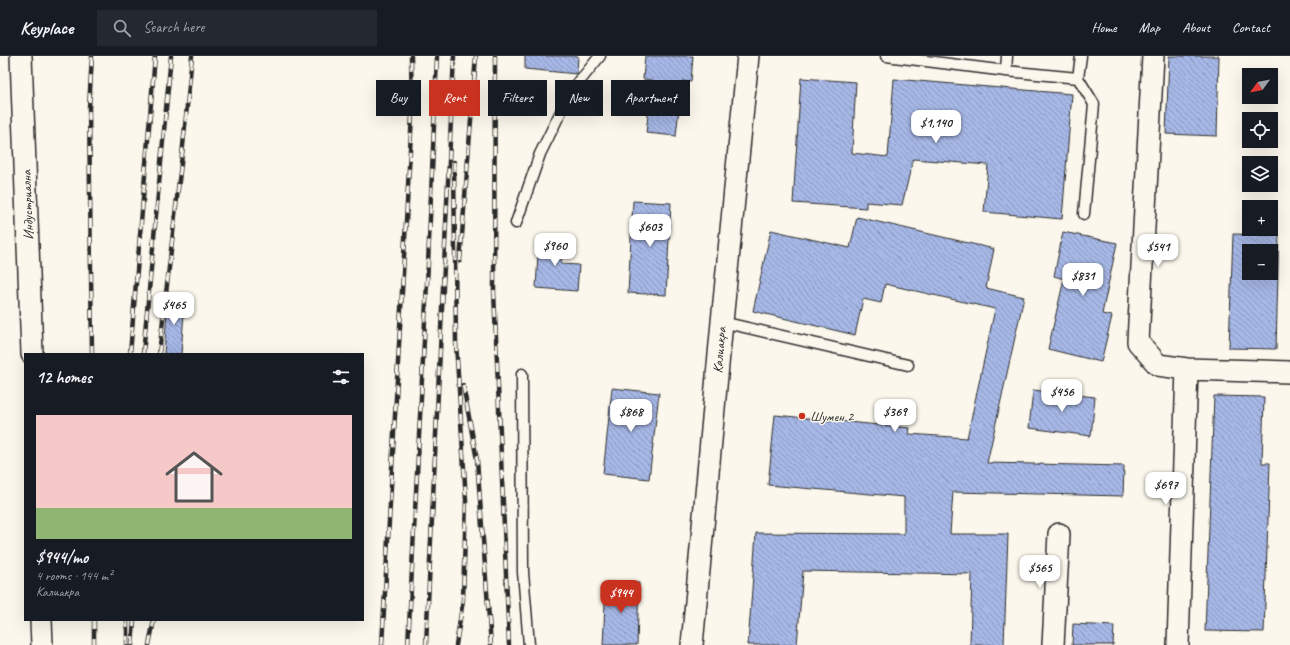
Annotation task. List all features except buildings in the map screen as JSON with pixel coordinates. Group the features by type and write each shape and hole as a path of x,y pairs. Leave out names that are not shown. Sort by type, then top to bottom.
{"street":[{"name":"Индустриална","path":"21,56 32,353"},
{"name":"Калиакра","path":"692,645 748,56"},
{"path":"1153,56 1138,342 1158,365 1187,369 1290,372"},
{"path":"1178,645 1187,369"},
{"path":"1053,645 1060,534"},
{"path":"41,621 42,645"}],"lane":[{"path":"516,223 540,154 570,93 600,56"},
{"path":"886,56 1006,71 1078,78"},
{"path":"1006,71 1007,56"},
{"path":"1081,56 1078,78 1094,104 1084,214"},
{"path":"722,322 908,365"},
{"path":"522,374 523,572 529,645"}],"railway":[{"path":"92,56 89,108 92,353"},
{"path":"130,353 155,56"},
{"path":"143,353 171,56"},
{"path":"159,353 192,56"},
{"path":"382,645 412,115 411,56"},
{"path":"408,645 428,264 437,56"},
{"path":"426,645 454,56"},
{"path":"460,261 476,56"},
{"path":"495,56 494,291 509,645"},
{"path":"454,162 456,343 466,500 463,600 456,645"},
{"path":"463,385 477,460 491,645"},
{"path":"94,621 94,645"},
{"path":"127,621 127,645"},
{"path":"132,645 134,621"},
{"path":"149,645 154,621"}],"place":[{"name":"Шумен 2","path":"802,416"}]}
